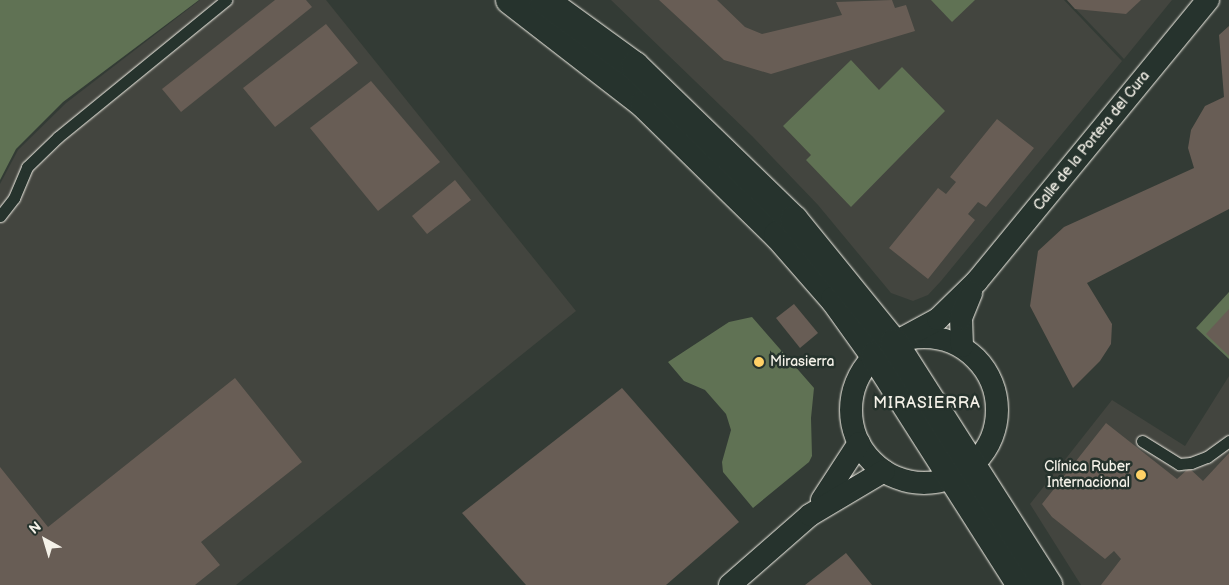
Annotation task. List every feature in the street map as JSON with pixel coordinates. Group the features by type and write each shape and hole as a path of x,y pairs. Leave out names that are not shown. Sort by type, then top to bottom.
{"main road":[{"path":"510,0 644,104 731,186 835,300 885,349"},
{"path":"544,0 635,66 707,132 794,220 885,349 963,471 1048,585"},
{"path":"963,471 1021,585"}],"street":[{"name":"Calle de la Portera del Cura","path":"885,349 938,319 977,281 1208,0"},
{"name":"Calle de la Portera del Cura","path":"962,346 961,318 977,281"},
{"path":"935,337 962,346 987,370 998,403 992,438 963,471 918,483 884,471 859,443 852,421 852,397 860,374 885,349 908,338 935,337"},
{"path":"810,515 833,485 859,443"},
{"path":"730,585 810,515 884,471"}],"lane":[{"path":"0,216 14,198 27,167 58,137 226,0"},
{"path":"1142,441 1179,464 1191,463 1207,457 1229,441"}],"shaded area":[{"path":"200,0 326,0 576,311 236,585 0,585 0,184 18,150 66,103"},
{"path":"611,0 1064,0 1122,61 941,281 928,295 913,301 891,293 818,205 752,136"},
{"path":"1067,0 1172,0 1124,59"},
{"name":"Clínica Ruber Internacional","path":"1229,376 1229,585 1081,585 1030,504 1112,400 1185,446"}],"green space":[{"path":"0,0 199,0 63,102 16,149 0,180"},
{"path":"931,0 975,0 952,22"},
{"path":"851,60 879,90 902,67 945,111 851,207 806,160 811,155 783,126"},
{"path":"1229,292 1229,359 1196,328"},
{"path":"752,317 814,388 811,418 812,456 809,462 753,508 723,472 722,462 731,430 726,414 705,390 684,381 668,362 729,322"}],"building":[{"path":"275,0 306,0 312,7 181,112 162,89"},
{"path":"659,0 717,0 745,27 762,34 842,15 836,2 892,0 895,8 906,5 915,31 771,74 724,60"},
{"path":"1067,0 1141,0 1126,14 1075,9"},
{"path":"326,24 358,63 275,127 243,88"},
{"path":"1229,26 1229,209 1087,283 1112,324 1111,344 1100,361 1073,388 1030,306 1038,251 1064,227 1194,168 1188,148 1191,130 1205,106 1224,97 1219,35"},
{"path":"371,81 440,162 378,211 310,128"},
{"path":"997,119 1034,148 986,207 978,202 968,214 975,220 928,279 889,248 938,188 946,194 956,182 950,177"},
{"path":"455,180 471,200 427,234 412,216"},
{"name":"Mirasierra","path":"794,304 818,333 800,348 776,318"},
{"path":"1229,309 1229,356 1206,334"},
{"path":"235,378 302,462 201,542 220,565 195,585 0,585 0,467 48,527"},
{"path":"622,388 739,522 666,585 526,585 462,513"},
{"name":"Clínica Ruber Internacional","path":"1106,423 1177,479 1189,468 1203,481 1229,453 1229,585 1101,585 1121,559 1114,551 1105,559 1052,517 1042,504"},
{"path":"846,553 872,585 805,585"}],"place":[{"name":"Mirasierra","path":"759,362"},
{"name":"Clínica Ruber Internacional","path":"1141,475"}],"district":[{"name":"MIRASIERRA","path":"927,404"}]}
